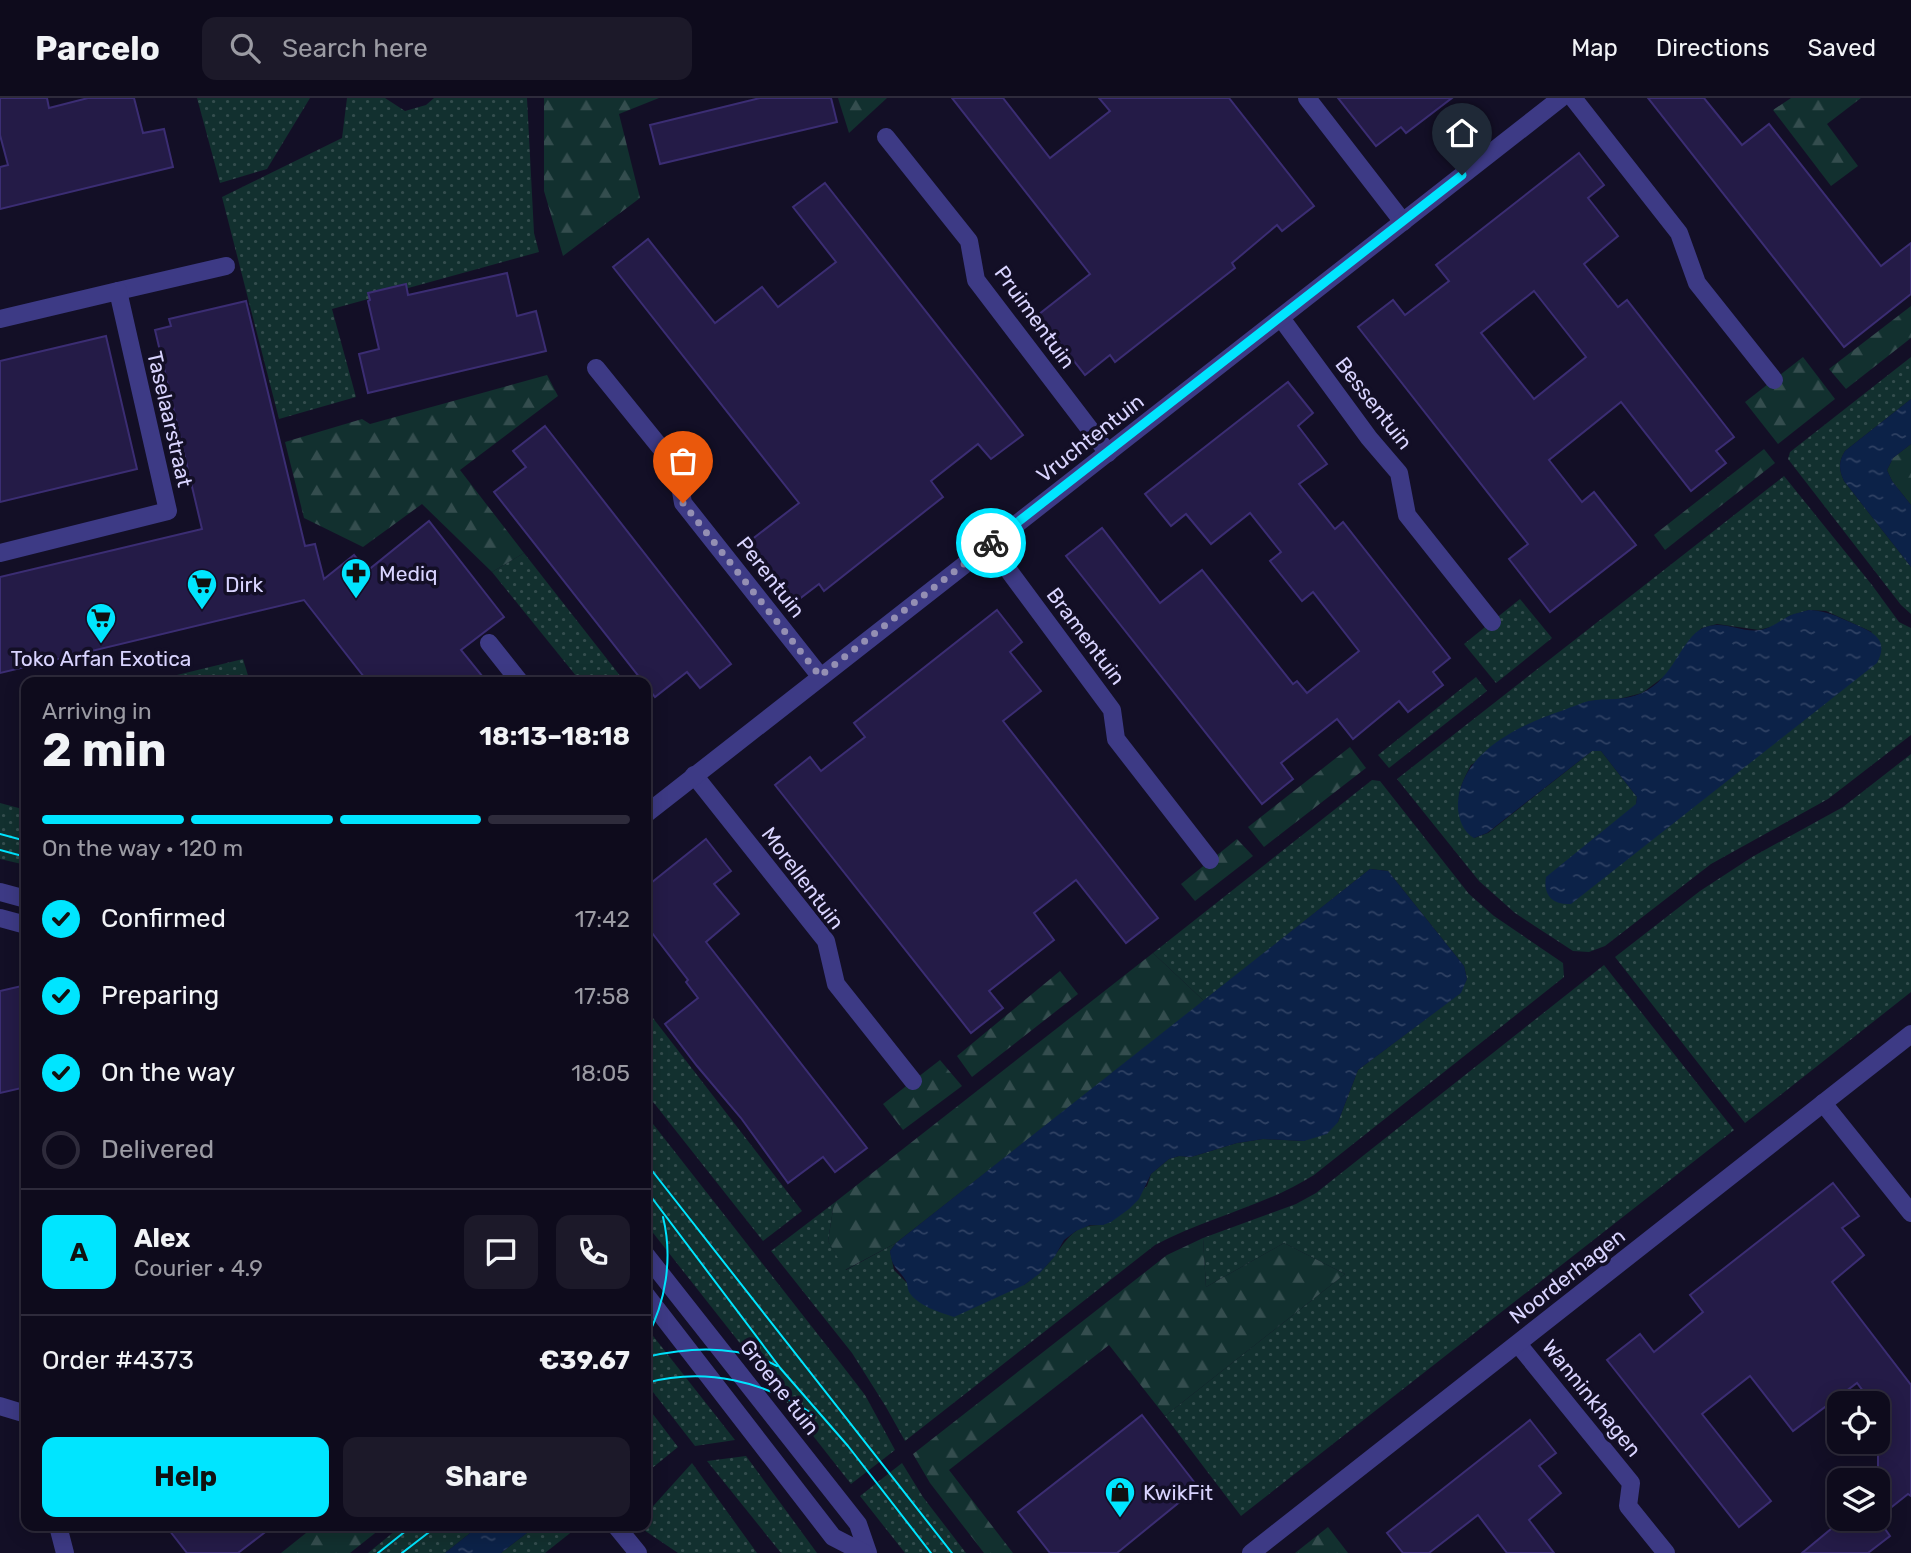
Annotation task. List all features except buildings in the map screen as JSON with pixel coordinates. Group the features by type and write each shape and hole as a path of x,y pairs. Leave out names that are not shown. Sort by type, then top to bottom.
{"street":[{"path":"1307,98 1403,222"},
{"name":"Vruchtentuin","path":"651,810 1561,98"},
{"path":"1573,98 1679,233 1697,283 1774,380"},
{"name":"Pruimentuin","path":"886,137 969,242 976,280 1108,453"},
{"path":"0,319 226,266"},
{"name":"Taselaarstraat","path":"0,553 168,511 118,291"},
{"name":"Bessentuin","path":"1281,318 1369,438 1399,473 1408,516 1492,622"},
{"name":"Perentuin","path":"596,368 677,468 683,503 820,676"},
{"name":"Bramentuin","path":"989,544 1112,710 1116,740 1210,860"},
{"path":"489,643 516,677"},
{"name":"Morellentuin","path":"694,775 826,941 836,984 913,1081"},
{"path":"0,892 21,898"},
{"path":"0,918 21,924"},
{"name":"Noorderhagen","path":"1251,1553 1911,1034"},
{"path":"1823,1103 1911,1213"},
{"name":"Groene tuin","path":"651,1261 858,1524 866,1553"},
{"name":"Groene tuin","path":"651,1301 833,1537 866,1553"},
{"name":"Wanninkhagen","path":"1518,1344 1631,1483 1628,1506 1666,1553"},
{"path":"0,1406 21,1412"},
{"path":"59,1531 65,1553"},
{"path":"620,1531 638,1553"}],"green space":[{"path":"197,98 310,98 267,169 220,183"},
{"path":"347,98 385,98 405,111 426,105 434,98 527,98 534,233 539,252 332,309 356,397 279,419 222,197 342,138"},
{"path":"544,98 659,98 619,114 640,198 563,256 544,191"},
{"path":"838,98 887,98 849,133"},
{"path":"1791,98 1861,98 1827,124 1858,166 1831,186 1773,110"},
{"path":"1911,306 1911,338 1846,389 1829,369"},
{"path":"1803,357 1835,399 1778,444 1745,402"},
{"path":"1911,357 1911,399 1845,451 1840,466 1844,481 1911,567 1911,614 1901,605 1788,459 1790,452"},
{"path":"547,375 558,396 460,470 524,553 492,572 422,504 363,547 304,518 285,442 362,419 370,424"},
{"path":"1911,444 1911,505 1887,470 1893,458"},
{"path":"1764,449 1775,463 1665,550 1654,535"},
{"path":"1784,476 1899,622 1911,628 1911,735 1828,799 1711,864 1605,946 1589,952 1573,951 1515,913 1479,881 1397,779","holes":["1809,610 1826,611 1872,632 1636,805 1637,797 1601,751 1592,751 1488,833 1474,838 1459,802 1461,787 1471,765 1589,701 1615,700 1642,693 1669,673 1693,636 1702,628 1717,624 1759,630"]},
{"path":"524,553 621,677 577,677 492,572"},
{"path":"1520,599 1552,638 1496,683 1464,644"},
{"path":"243,659 248,677 169,677"},
{"path":"1476,677 1487,691 1389,768 1378,755"},
{"path":"1350,747 1366,768 1264,847 1248,827"},
{"path":"1911,754 1911,992 1745,1123 1615,957 1700,891 1752,857 1843,807"},
{"path":"1372,780 1380,781 1469,894 1494,916 1563,963 1564,977 1314,1175 1256,1204 1155,1245 905,1441 852,1353 771,1251 834,1203 828,1241 846,1270 896,1243 890,1251 894,1270 907,1283 1024,1285 1046,1266 1073,1233 1085,1227 1103,1225 1147,1186 1151,1174 1169,1159 1191,1157 1237,1143 1263,1139 1304,1141 1338,1122 1358,1070 1460,993 1467,979 1464,966 1388,871 1370,869 1204,1001 1153,953"},
{"path":"0,803 21,809 21,864 0,859"},
{"path":"1237,839 1253,856 1195,901 1181,884"},
{"path":"1153,953 1204,1001 896,1243 845,1270 828,1241 834,1203"},
{"path":"1604,965 1734,1130 1241,1516 1165,1416 1345,1274 1284,1243 1206,1287 1203,1238 1296,1204 1316,1193"},
{"path":"1060,971 1078,994 972,1077 957,1056"},
{"path":"651,1015 802,1211 763,1241 651,1099"},
{"path":"940,1060 962,1086 903,1130 883,1104"},
{"path":"651,1121 865,1395 895,1450 851,1484 651,1230"},
{"path":"1203,1238 1206,1287 1284,1243 1345,1274 1165,1416 1109,1345 949,1470 1013,1553 984,1553 930,1483 913,1454 1167,1255"},
{"path":"651,1333 735,1440 695,1446 651,1389"},
{"path":"651,1412 678,1447 651,1469"},
{"path":"746,1456 817,1553 781,1553 707,1461"},
{"path":"692,1463 757,1553 678,1553 645,1531 651,1531 651,1508"},
{"path":"902,1463 923,1497 966,1553 905,1553 860,1496"},
{"path":"1328,1527 1348,1553 1295,1553"},
{"path":"308,1531 378,1531 350,1553 281,1553"},
{"path":"395,1531 473,1531 445,1553 368,1553"},
{"path":"530,1531 573,1531 545,1553 501,1553"}],"water":[{"path":"1911,399 1911,444 1893,458 1887,470 1911,505 1911,567 1844,481 1840,466 1845,451"},
{"path":"1809,610 1831,614 1872,633 1881,647 1877,663 1571,904 1559,903 1550,898 1546,889 1546,877 1636,804 1637,797 1601,751 1592,751 1487,833 1474,838 1463,827 1458,807 1462,784 1470,768 1497,742 1530,723 1586,702 1636,696 1653,687 1670,669 1689,640 1703,628 1724,625 1760,630 1791,615"},
{"path":"1370,869 1388,871 1464,966 1467,979 1461,993 1358,1070 1338,1122 1327,1134 1304,1141 1263,1139 1237,1143 1191,1157 1169,1159 1151,1174 1139,1199 1129,1209 1111,1222 1090,1225 1076,1231 1064,1240 1055,1256 1039,1274 1024,1285 954,1317 929,1308 913,1297 892,1261 890,1251 896,1243"},
{"path":"473,1531 530,1531 501,1553 445,1553"}],"tram line":[{"path":"0,834 21,840"},
{"path":"0,850 21,856"},
{"path":"651,1169 952,1553"},
{"path":"651,1197 781,1369 848,1446 931,1553"},
{"path":"651,1329 666,1280 667,1248 663,1217"},
{"path":"651,1356 679,1351 729,1351 746,1354 777,1366"},
{"path":"651,1382 690,1376 734,1380 775,1393 814,1415"},
{"path":"378,1553 406,1531"},
{"path":"402,1553 431,1531"}],"way so far":[{"path":"683,503 820,676 991,543"}],"place":[{"name":"Mediq","path":"356,600"},
{"name":"Dirk","path":"202,611"},
{"name":"Toko Arfan Exotica","path":"101,645"},
{"name":"KwikFit","path":"1120,1519"}],"route":[{"path":"991,543 1462,175"}]}
